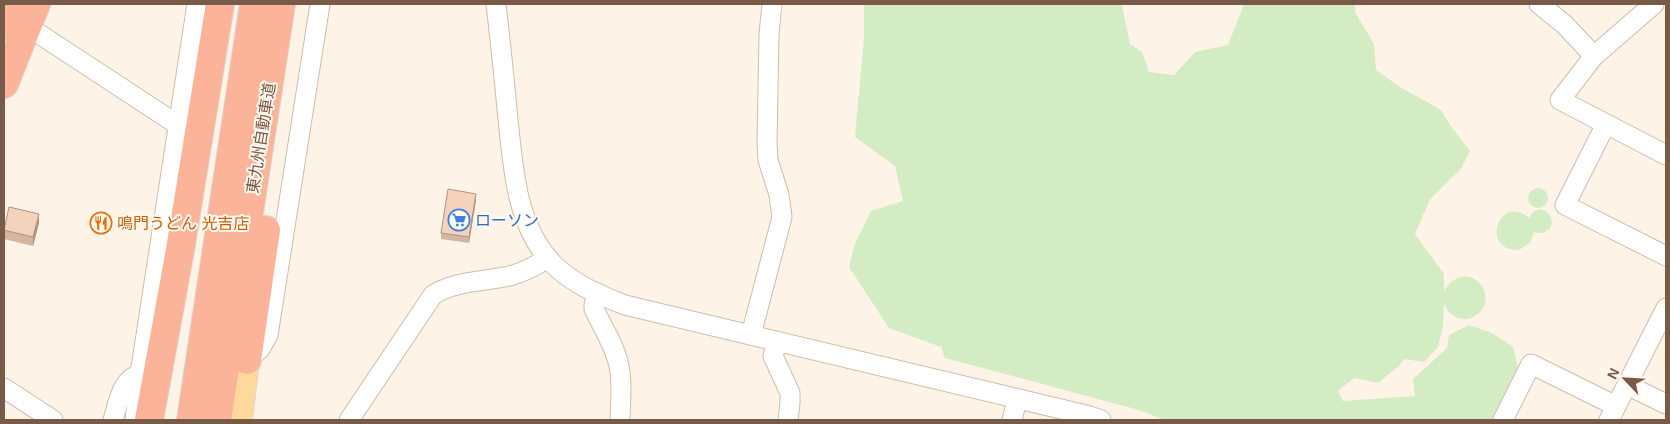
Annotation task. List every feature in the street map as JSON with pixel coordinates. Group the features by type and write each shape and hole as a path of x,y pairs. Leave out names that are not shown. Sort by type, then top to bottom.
{"highway":[{"path":"4,84 22,18 12,4"},
{"path":"149,420 180,250 220,4"},
{"name":"東九州自動車道","path":"191,420 254,4"},
{"name":"東九州自動車道","path":"217,420 282,4"},
{"path":"247,360 290,64 301,4"}],"main road":[{"path":"240,420 247,360"}],"street":[{"path":"135,420 140,374 196,4"},
{"path":"247,360 260,349 268,335 320,4"},
{"path":"496,4 520,201 536,243 548,258 574,281 597,294 625,305 1101,420"},
{"path":"750,335 782,217 779,195 768,160 766,143 769,34 772,4"},
{"path":"1539,4 1564,24 1594,56"},
{"path":"1654,4 1594,56 1560,100 1666,155"},
{"path":"22,18 178,125"},
{"path":"1606,124 1565,205 1666,256"},
{"path":"349,420 433,295 449,286 512,275 530,269 548,258"},
{"path":"597,294 594,310 613,347 619,366 621,386 620,420"},
{"path":"1503,420 1530,364 1612,413 1666,308"},
{"path":"777,342 774,356 790,393 788,420"},
{"path":"113,420 120,394 126,383 135,375 140,374"},
{"path":"1627,385 1666,404"},
{"path":"4,388 53,420"},
{"path":"243,396 247,420"},
{"path":"1012,420 1017,400"}],"green space":[{"path":"864,4 1119,4 1122,6 1130,44 1142,52 1149,72 1174,75 1195,52 1228,45 1244,4 1355,4 1355,12 1374,44 1376,70 1400,87 1441,110 1470,151 1461,169 1430,199 1415,234 1444,274 1444,291 1453,281 1462,277 1471,277 1478,282 1486,297 1484,306 1478,314 1466,319 1454,316 1449,312 1444,303 1443,325 1438,347 1424,362 1404,359 1399,366 1378,383 1354,378 1338,391 1343,401 1415,396 1413,379 1447,348 1449,335 1469,325 1492,333 1513,347 1518,368 1513,385 1492,420 1164,420 1139,410 945,358 941,347 889,328 849,267 855,244 871,211 903,201 895,166 855,137 864,38"},
{"path":"1538,188 1545,191 1548,198 1545,205 1538,208 1531,205 1528,198 1531,191"},
{"path":"1540,209 1547,212 1551,218 1552,223 1548,230 1543,233 1534,232 1530,243 1519,250 1506,248 1499,242 1496,233 1502,217 1509,212 1519,212 1529,218 1533,212"}],"building":[{"name":"ローソン","path":"448,189 476,194 469,237 441,233"},
{"path":"9,207 39,214 33,237 4,230"}],"place":[{"name":"ローソン","path":"459,220"},
{"name":"鳴門うどん 光吉店","path":"101,223"}]}
